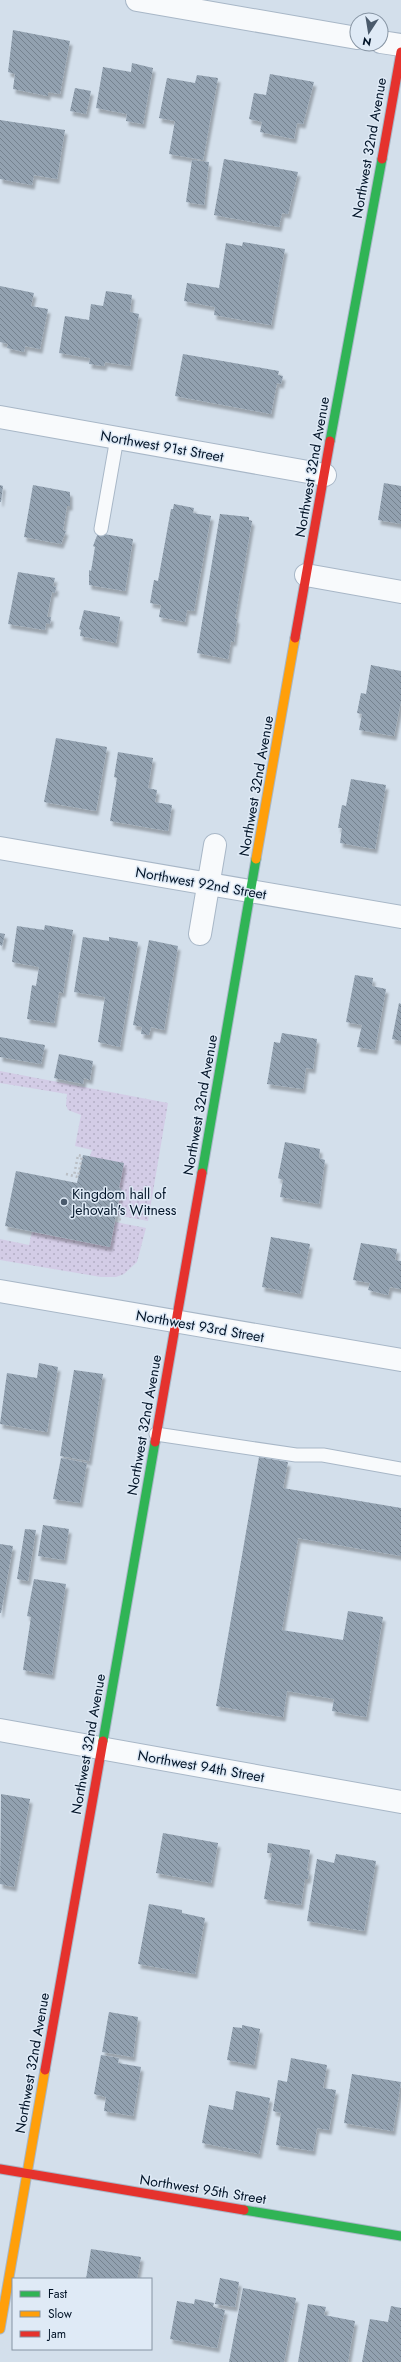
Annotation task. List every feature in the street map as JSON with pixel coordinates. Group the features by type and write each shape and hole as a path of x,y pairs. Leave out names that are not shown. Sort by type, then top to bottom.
{"main road":[{"name":"Northwest 32nd Avenue","path":"0,2329 306,575 401,52"},
{"name":"Northwest 95th Street","path":"0,2169 401,2236"}],"street":[{"path":"137,0 349,37"},
{"path":"389,43 401,45"},
{"name":"Northwest 91st Street","path":"0,417 325,475"},
{"path":"306,575 401,592"},
{"path":"200,934 215,845"},
{"name":"Northwest 92nd Street","path":"0,848 401,917"},
{"name":"Northwest 93rd Street","path":"0,1291 401,1360"},
{"name":"Northwest 94th Street","path":"0,1730 401,1802"}],"lane":[{"path":"101,529 117,438"},
{"path":"156,1434 296,1455 323,1455 401,1469"}],"path":[{"path":"66,1174 74,1176 78,1177 82,1156 78,1155 74,1176"}],"shaded area":[{"path":"0,1071 168,1103 148,1221 116,1215 121,1189 90,1156 92,1150 75,1146 81,1115 68,1110 66,1105 67,1094 0,1083"},
{"path":"115,1222 146,1228 137,1262 124,1274 116,1277 101,1277 0,1260 0,1239 29,1245 32,1232 110,1247"}],"building":[{"path":"13,30 70,41 60,94 48,92 48,96 13,89 15,74 8,72"},
{"path":"132,63 153,68 143,124 126,121 127,114 96,108 103,67 131,72"},
{"path":"270,74 314,82 303,124 297,123 294,139 260,132 262,122 249,119 254,93 266,95"},
{"path":"197,75 218,78 203,160 169,154 175,121 159,118 167,78 195,83"},
{"path":"75,88 91,91 86,114 70,111"},
{"path":"0,120 65,130 57,179 34,175 32,185 0,179"},
{"path":"224,159 298,172 288,214 282,213 279,227 214,215"},
{"path":"192,160 209,162 204,205 186,202"},
{"path":"243,242 285,249 271,325 214,315 215,307 184,301 187,283 219,288 226,243 242,246"},
{"path":"0,286 34,293 31,306 48,309 40,349 25,346 24,352 7,348 8,344 0,342"},
{"path":"106,291 132,295 130,312 139,314 130,366 105,362 104,366 89,364 90,358 59,353 65,316 89,320 91,304 103,306"},
{"path":"183,354 279,371 278,375 283,376 281,384 277,383 271,414 175,396"},
{"path":"384,483 401,486 401,524 378,520"},
{"path":"0,485 3,486 1,502 0,502"},
{"path":"33,485 70,492 70,506 67,506 63,530 66,531 61,544 24,537"},
{"path":"174,504 194,508 193,513 211,516 194,611 187,610 185,622 159,617 161,605 150,603 154,580 158,581 171,509 173,509"},
{"path":"220,514 249,517 249,520 252,521 235,618 237,619 234,642 231,641 228,659 197,653"},
{"path":"98,533 133,539 125,591 89,585 89,570 91,571 95,547 93,546"},
{"path":"18,572 55,578 53,586 56,587 55,593 52,592 47,617 51,617 50,624 46,623 45,630 8,624"},
{"path":"84,610 120,617 116,643 80,636 81,630 79,629"},
{"path":"371,665 401,671 401,701 394,736 359,730 362,714 357,713 361,693 366,694"},
{"path":"56,738 107,747 96,811 44,802"},
{"path":"118,752 153,758 148,788 157,790 155,802 172,805 168,831 110,821 117,778 114,777"},
{"path":"351,779 386,785 375,849 340,843 342,828 338,828 342,805 346,806"},
{"path":"45,925 73,930 63,993 59,992 54,1023 27,1019 32,985 36,986 39,967 12,962 17,926 44,930"},
{"path":"0,933 5,934 2,946 0,945"},
{"path":"83,937 109,941 109,937 138,942 120,1047 98,1042 105,997 74,992"},
{"path":"149,940 178,946 164,1030 151,1027 149,1035 141,1034 142,1027 133,1025"},
{"path":"355,975 373,978 372,986 386,989 375,1050 357,1047 362,1025 346,1022"},
{"path":"399,1003 401,1004 401,1041 392,1039"},
{"path":"282,1033 317,1039 313,1069 306,1068 303,1089 267,1084 274,1042 280,1043"},
{"path":"0,1037 45,1045 41,1064 0,1057"},
{"path":"59,1054 93,1061 90,1080 84,1078 83,1084 54,1078"},
{"path":"285,1142 320,1149 319,1158 325,1160 319,1204 280,1197 283,1180 278,1178"},
{"name":"Kingdom hall of Jehovah's Witness","path":"83,1155 124,1163 119,1188 121,1189 110,1247 5,1226 16,1171 77,1183"},
{"path":"271,1237 310,1244 300,1294 262,1287"},
{"path":"361,1243 397,1249 395,1260 401,1261 401,1289 390,1287 388,1295 368,1290 370,1283 353,1280"},
{"path":"39,1363 58,1367 47,1432 0,1424 7,1373 37,1378"},
{"path":"74,1370 103,1374 89,1461 60,1456"},
{"path":"259,1457 288,1462 283,1488 401,1508 401,1556 298,1538 282,1630 343,1640 348,1611 383,1617 366,1717 332,1711 334,1699 287,1691 283,1717 216,1706"},
{"path":"61,1458 87,1463 80,1503 53,1499"},
{"path":"43,1525 69,1529 64,1560 38,1556"},
{"path":"25,1529 36,1530 28,1581 17,1579"},
{"path":"0,1544 13,1546 1,1613 0,1613"},
{"path":"34,1579 66,1584 52,1675 23,1670 31,1617 27,1616"},
{"path":"1,1794 30,1799 14,1887 0,1884"},
{"path":"163,1833 218,1843 211,1883 156,1873"},
{"path":"268,1843 310,1850 307,1870 309,1871 308,1879 305,1879 301,1905 264,1899 272,1853 267,1853"},
{"path":"336,1854 376,1861 364,1931 307,1921 317,1859 334,1863"},
{"path":"149,1904 182,1910 182,1913 205,1918 195,1974 138,1964"},
{"path":"109,2012 138,2017 133,2057 102,2052"},
{"path":"242,2025 260,2029 254,2065 227,2060 233,2027 242,2028"},
{"path":"101,2055 119,2058 118,2063 141,2067 133,2116 104,2111 106,2097 94,2094"},
{"path":"291,2058 327,2065 323,2088 336,2090 329,2130 317,2128 313,2151 276,2145 281,2113 273,2111 278,2080 287,2082"},
{"path":"352,2074 401,2082 393,2131 344,2123"},
{"path":"236,2091 270,2098 259,2154 202,2143 209,2105 233,2110"},
{"path":"91,2249 141,2257 137,2278 86,2278"},
{"path":"220,2278 239,2282 235,2307 215,2304"},
{"path":"243,2288 296,2298 284,2362 229,2362"},
{"path":"195,2299 214,2303 213,2307 225,2310 217,2348 170,2339 177,2301 194,2304"},
{"path":"308,2304 326,2307 324,2315 355,2321 348,2362 298,2362"},
{"path":"391,2306 401,2308 401,2362 362,2362 370,2319 388,2322"}],"traffic: fast":[{"path":"330,441 382,159"},
{"path":"202,1173 256,859"},
{"path":"103,1741 155,1442"},
{"path":"244,2210 401,2236"}],"traffic: slow":[{"path":"256,859 295,638"},
{"path":"0,2329 45,2070"}],"traffic: jam":[{"path":"382,159 401,52"},
{"path":"295,638 330,441"},
{"path":"155,1442 202,1173"},
{"path":"45,2070 103,1741"},
{"path":"0,2169 244,2210"}],"place":[{"name":"Kingdom hall of Jehovah's Witness","path":"64,1202"}]}
